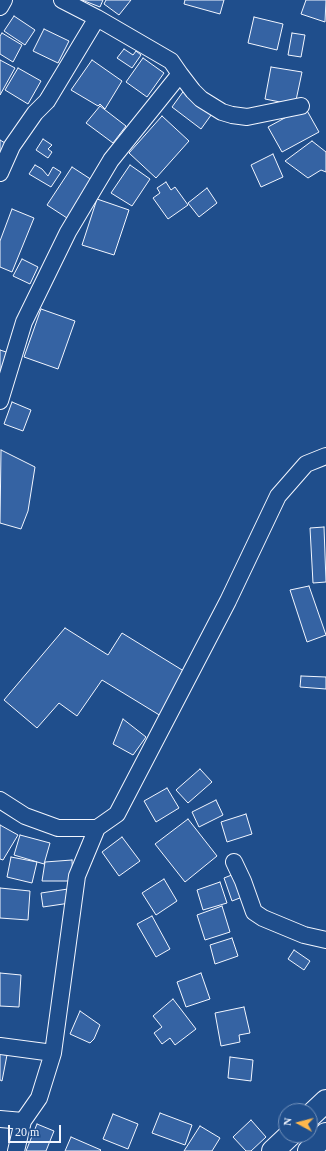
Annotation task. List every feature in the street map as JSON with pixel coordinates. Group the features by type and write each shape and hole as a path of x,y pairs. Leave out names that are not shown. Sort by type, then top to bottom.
{"highway":[{"path":"318,1108 326,1101"},
{"path":"308,1151 326,1134"},
{"path":"273,1151 282,1143"}],"street":[{"path":"0,7 4,0"},
{"path":"62,0 97,18 170,61 201,99 222,112 247,117 302,106"},
{"path":"0,173 12,146 35,113 47,101 97,18"},
{"path":"0,400 24,322 68,232 110,160 180,74"},
{"path":"0,800 25,816 58,828 96,828 117,814 228,601 278,496 306,464 326,456"},
{"path":"16,1151 23,1121 39,1098 53,1053 77,876 96,828"},
{"path":"234,862 243,881 254,912 263,918 304,934 326,940"},
{"path":"0,1046 53,1053"},
{"path":"0,1119 23,1121"}],"building":[{"path":"82,0 103,0 100,7"},
{"path":"106,0 131,0 119,15 104,4"},
{"path":"185,0 224,0 220,14 184,4"},
{"path":"306,0 326,0 325,22 301,14"},
{"path":"14,16 35,30 25,45 4,31"},
{"path":"254,17 283,24 277,50 248,43"},
{"path":"44,29 69,41 58,63 33,51"},
{"path":"2,33 22,45 13,62 0,54 0,36"},
{"path":"292,33 305,35 301,57 288,55"},
{"path":"124,49 133,55 136,51 141,55 132,68 117,58"},
{"path":"143,58 164,73 147,97 126,82"},
{"path":"0,60 15,68 0,95"},
{"path":"92,60 122,81 105,109 100,104 98,106 71,90"},
{"path":"271,67 302,72 295,105 265,99"},
{"path":"18,68 41,81 28,104 5,90"},
{"path":"185,89 214,111 201,129 172,107"},
{"path":"100,106 126,126 113,143 86,123"},
{"path":"305,107 319,132 282,152 268,127"},
{"path":"162,116 189,141 156,178 129,153"},
{"path":"43,139 52,145 48,149 52,152 48,158 36,150"},
{"path":"0,140 5,143 0,163"},
{"path":"312,141 326,152 326,172 321,170 308,178 285,161"},
{"path":"273,154 283,177 261,187 251,165"},
{"path":"35,165 42,169 48,176 53,167 61,172 51,187 29,174"},
{"path":"130,165 150,179 132,206 111,193"},
{"path":"72,167 92,180 67,218 47,205"},
{"path":"166,182 171,190 175,187 188,205 168,219 153,198 160,193 157,188"},
{"path":"207,188 217,203 199,217 188,203"},
{"path":"97,199 129,210 114,255 82,245"},
{"path":"12,209 34,218 12,272 0,267 0,241"},
{"path":"22,259 38,267 30,284 13,276"},
{"path":"41,309 75,321 58,369 24,357"},
{"path":"0,350 9,353 4,372 0,371"},
{"path":"12,402 31,410 23,431 4,424"},
{"path":"1,450 35,467 28,511 21,529 0,523"},
{"path":"324,527 326,582 313,583 310,528"},
{"path":"309,586 326,635 307,642 290,590"},
{"path":"65,628 108,655 122,633 187,673 161,716 102,680 77,716 59,703 37,728 4,700"},
{"path":"301,676 326,677 326,689 300,687"},
{"path":"123,719 146,737 133,755 113,744"},
{"path":"200,769 212,782 188,803 176,790"},
{"path":"167,788 179,808 156,822 144,801"},
{"path":"216,800 223,815 199,827 192,812"},
{"path":"246,814 252,834 227,842 221,822"},
{"path":"188,819 217,856 185,882 155,844"},
{"path":"0,825 18,835 3,860 0,859"},
{"path":"20,835 50,843 44,864 14,855"},
{"path":"122,837 140,861 119,876 102,852"},
{"path":"11,857 37,862 32,883 7,877"},
{"path":"72,860 73,881 42,881 45,862"},
{"path":"237,873 245,896 232,901 224,878"},
{"path":"164,879 177,901 156,915 142,893"},
{"path":"220,882 227,903 203,910 197,890"},
{"path":"0,888 30,891 28,920 0,918"},
{"path":"68,889 70,903 43,907 41,893"},
{"path":"222,906 230,932 205,940 197,915"},
{"path":"152,916 170,949 156,957 137,924"},
{"path":"232,938 238,956 215,964 210,945"},
{"path":"294,950 310,961 304,970 288,959"},
{"path":"0,973 21,975 19,1007 0,1006"},
{"path":"201,973 210,999 186,1007 177,982"},
{"path":"173,999 196,1029 175,1045 170,1038 162,1044 154,1033 162,1027 153,1016"},
{"path":"244,1007 250,1033 239,1035 240,1042 221,1046 215,1013"},
{"path":"80,1011 100,1025 94,1039 90,1043 70,1034"},
{"path":"0,1054 7,1055 2,1081 0,1080"},
{"path":"230,1057 253,1060 251,1081 228,1078"},
{"path":"160,1113 192,1125 185,1145 152,1133"},
{"path":"113,1114 138,1124 128,1149 103,1139"},
{"path":"251,1120 266,1137 251,1151 246,1151 233,1137"},
{"path":"37,1124 54,1131 46,1151 26,1151"},
{"path":"200,1126 220,1138 212,1151 184,1151"},
{"path":"71,1137 101,1150 65,1151"}]}
